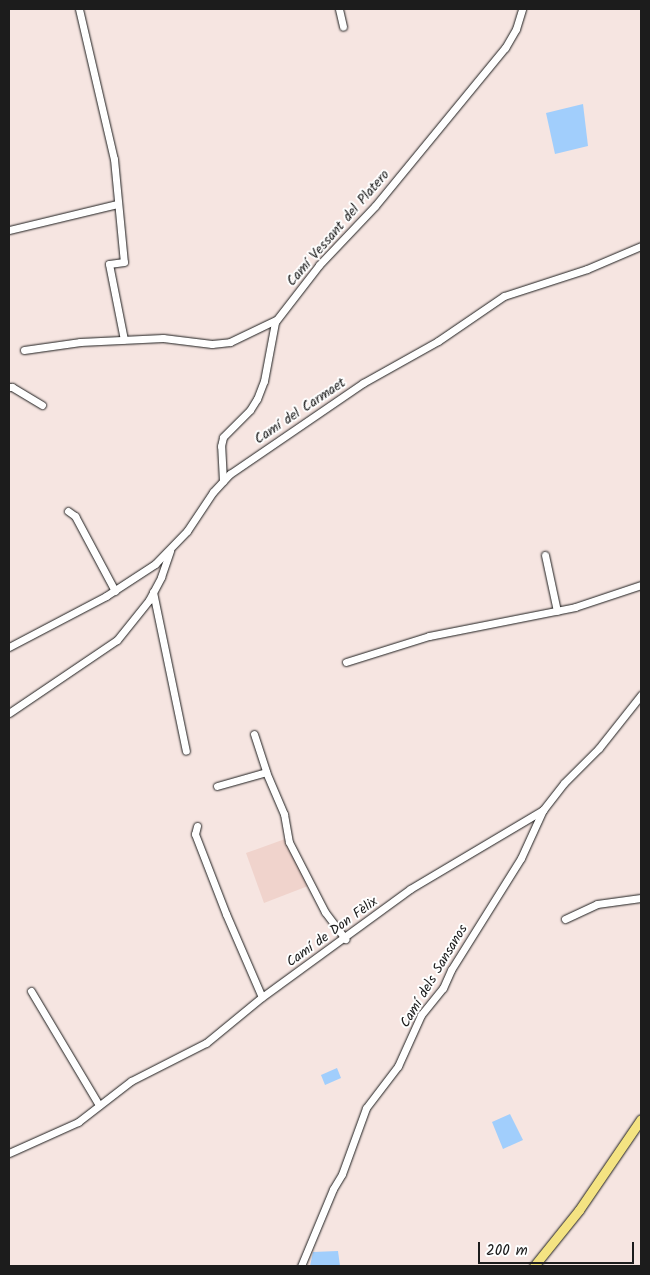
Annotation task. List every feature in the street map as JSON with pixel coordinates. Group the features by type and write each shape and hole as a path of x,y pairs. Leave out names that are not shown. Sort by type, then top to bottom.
{"main road":[{"path":"534,1266 584,1203 641,1118"}],"street":[{"path":"79,9 114,160 124,262 109,264 124,340"},
{"path":"339,9 344,27"},
{"name":"Camí Vessant del Platero","path":"223,481 221,446 223,437 250,410 257,399 264,381 270,339 276,320 319,265 375,206 499,55 516,29 522,9"},
{"path":"9,230 117,204"},
{"name":"Camí del Carmaet","path":"9,647 115,591 155,564 187,531 212,492 223,481 261,452 363,383 438,341 504,296 587,269 641,246"},
{"path":"24,350 80,342 163,338 212,344 230,342 276,320"},
{"path":"9,387 42,405"},
{"path":"68,511 75,516 115,591"},
{"path":"9,713 117,640 153,592 171,549"},
{"path":"545,555 557,611"},
{"path":"346,662 429,636 557,611 599,600 641,585"},
{"path":"153,592 186,751"},
{"name":"Camí de Don Fèlix","path":"9,1153 78,1122 130,1081 206,1043 262,996 345,939 410,889 543,810 564,783 599,748 641,695"},
{"path":"254,734 266,772 284,814 289,842 325,912 345,939"},
{"path":"217,786 266,772"},
{"name":"Camí dels Sansanos","path":"301,1266 333,1189 342,1174 366,1108 398,1066 421,1015 443,988 451,970 521,858 543,810"},
{"path":"197,826 194,834 262,996"},
{"path":"565,919 597,904 641,898"},
{"path":"31,991 99,1105"}],"shaded area":[{"path":"285,839 308,886 264,903 246,853"}],"water":[{"path":"583,104 588,146 555,154 546,113"},
{"path":"337,1068 341,1078 325,1085 321,1075"},
{"path":"510,1114 523,1140 503,1149 492,1122"},
{"path":"338,1251 340,1266 310,1266 313,1252"}]}
